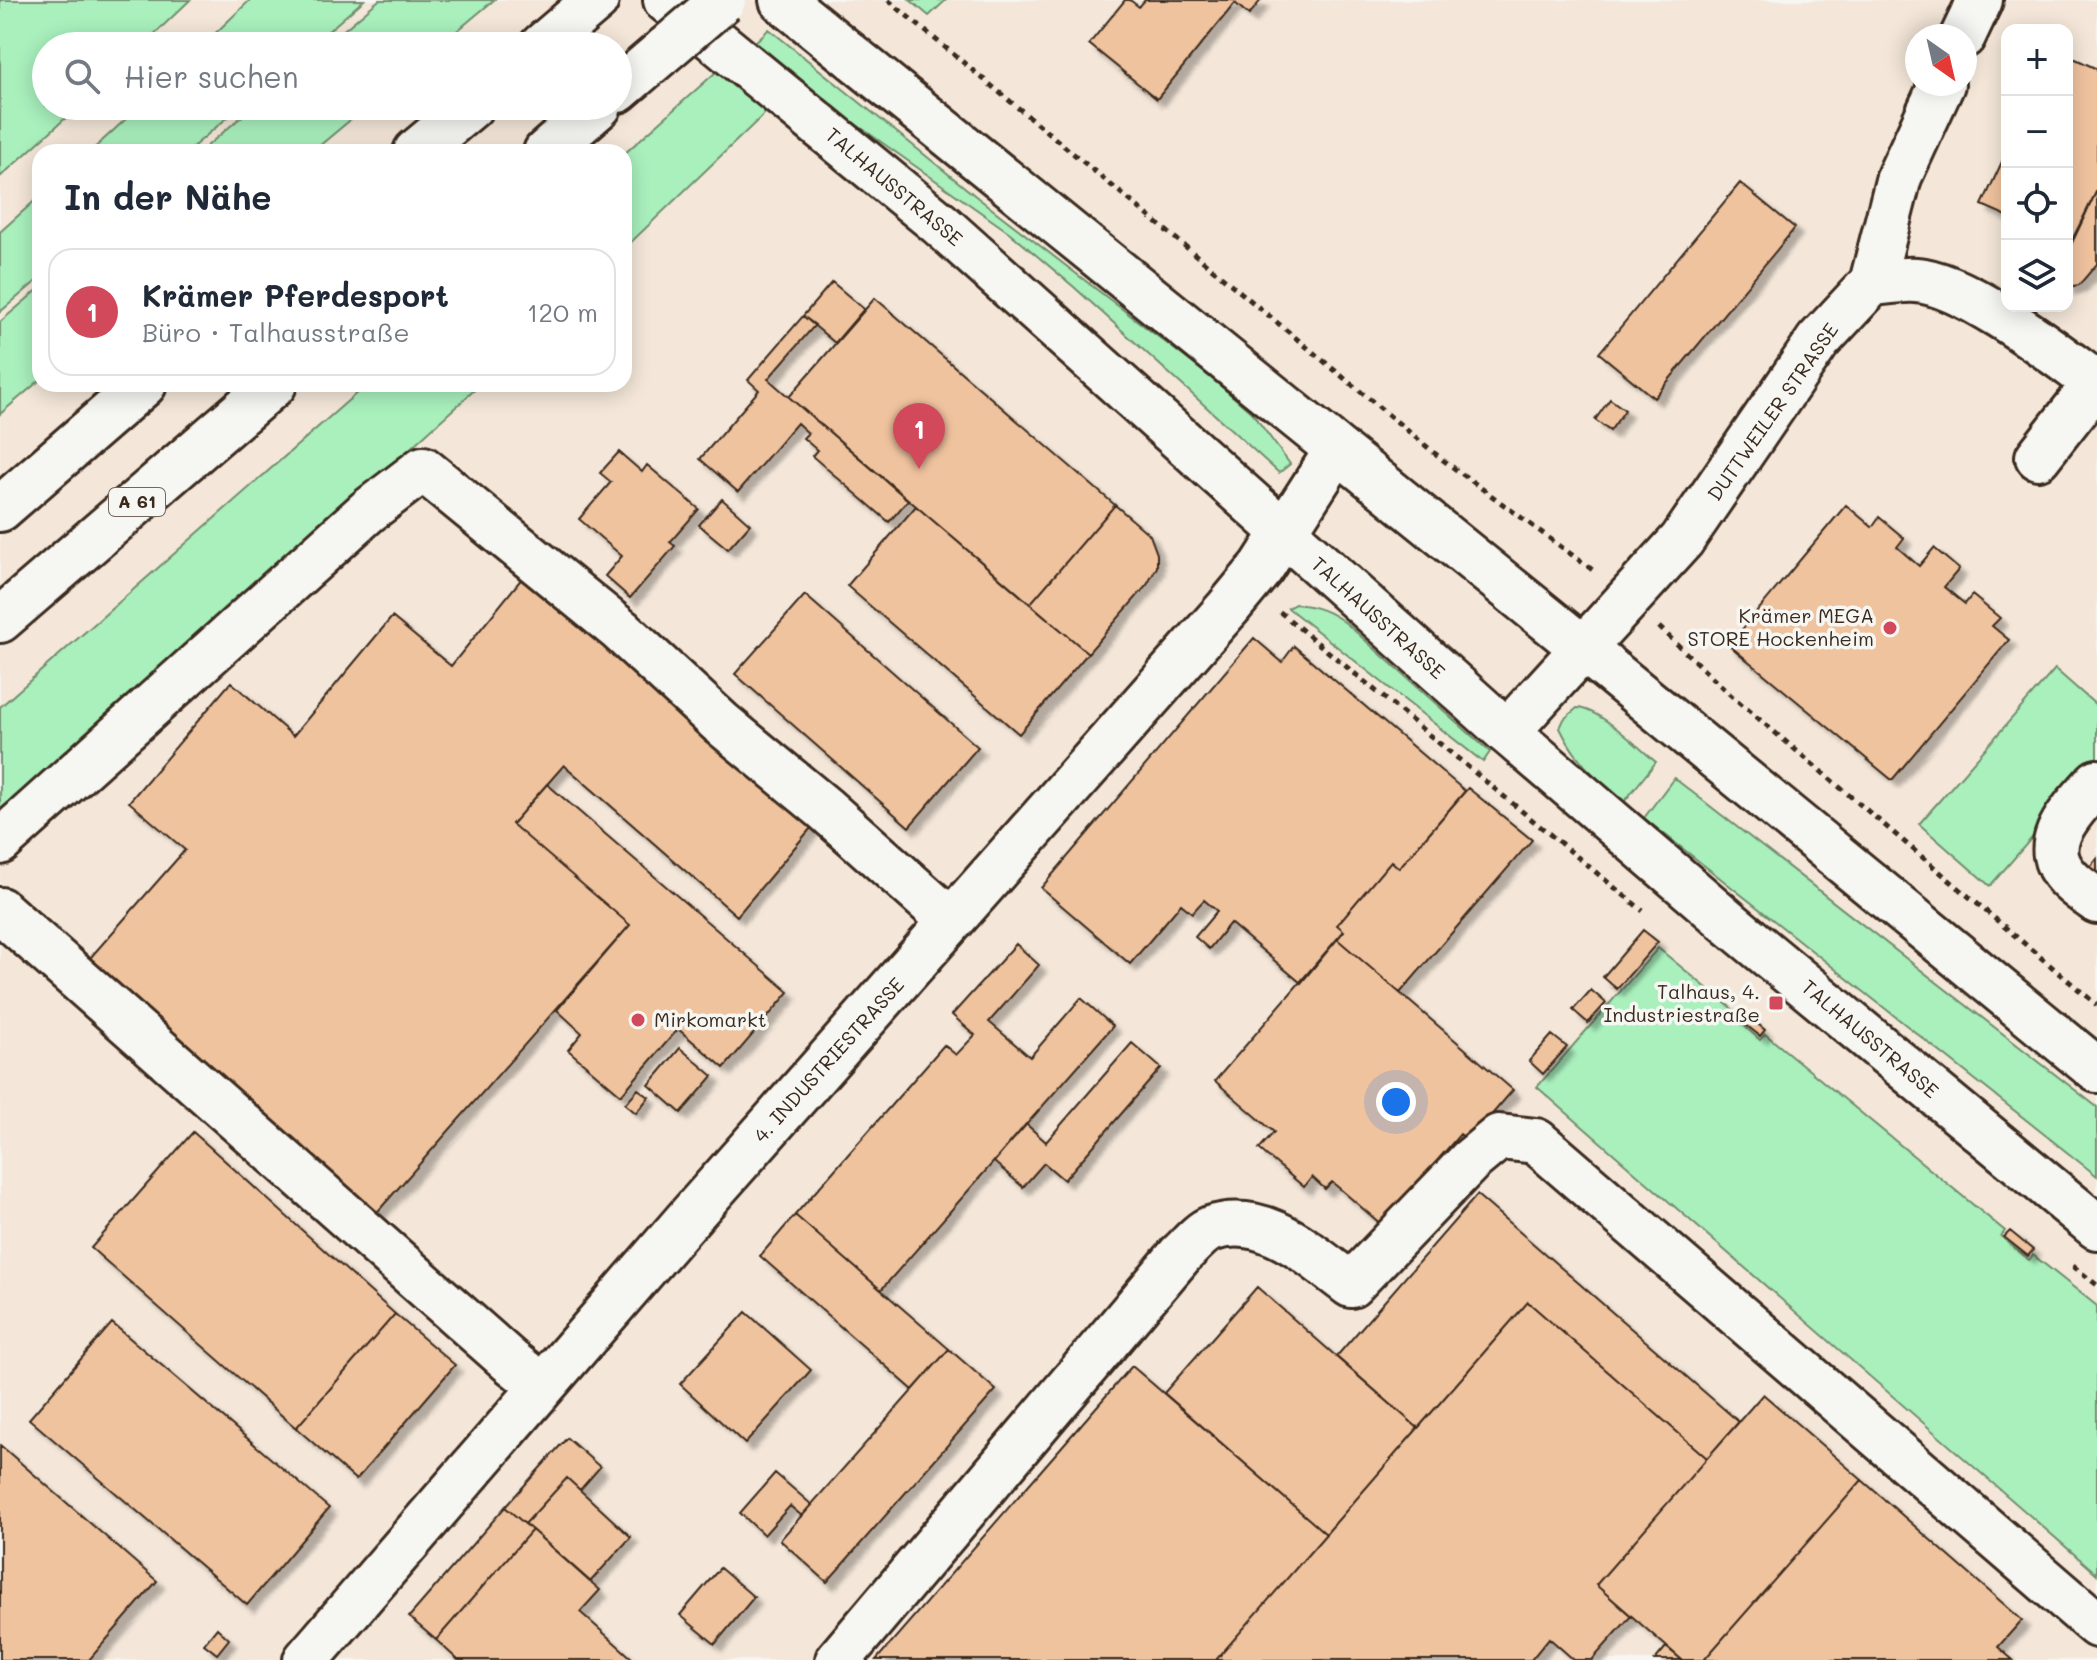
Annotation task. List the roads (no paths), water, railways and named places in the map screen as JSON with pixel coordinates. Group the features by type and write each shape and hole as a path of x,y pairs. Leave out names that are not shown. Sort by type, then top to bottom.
{"main road":[{"path":"558,32 596,0"},
{"name":"TALHAUSSTRASSE","path":"666,0 940,224 1507,732 1732,925 2097,1227"},
{"path":"632,78 723,0"},
{"path":"782,0 1584,649 2097,1070"},
{"path":"1969,24 1980,0"},
{"path":"1936,96 1899,177 1872,283 1917,279 1951,290 2027,332 2096,383 2038,457"},
{"path":"426,144 454,120"},
{"path":"555,144 583,120"},
{"name":"DUTTWEILER STRASSE","path":"1507,732 1682,540 1818,341 1872,283"},
{"path":"0,509 135,392"},
{"name":"A 61","path":"0,620 265,392"},
{"name":"4. INDUSTRIESTRASSE","path":"306,1660 542,1386 1228,608 1262,567 1337,450"},
{"path":"0,842 368,511 423,469 620,630 721,723 824,808 951,921"},
{"path":"2097,782 2065,820 2056,838 2057,856 2066,876 2097,901"},
{"path":"0,910 498,1351 542,1386"},
{"path":"838,1660 1181,1254 1208,1230 1248,1225 1278,1233 1351,1285 1470,1161 1499,1137 1536,1141 2097,1625"}],"place":[{"name":"Krämer Pferdesport","path":"919,469"},
{"name":"Krämer MEGA STORE Hockenheim","path":"1890,628"},
{"name":"Talhaus, 4. Industriestraße","path":"1776,1003"},
{"name":"Mirkomarkt","path":"638,1020"}]}
